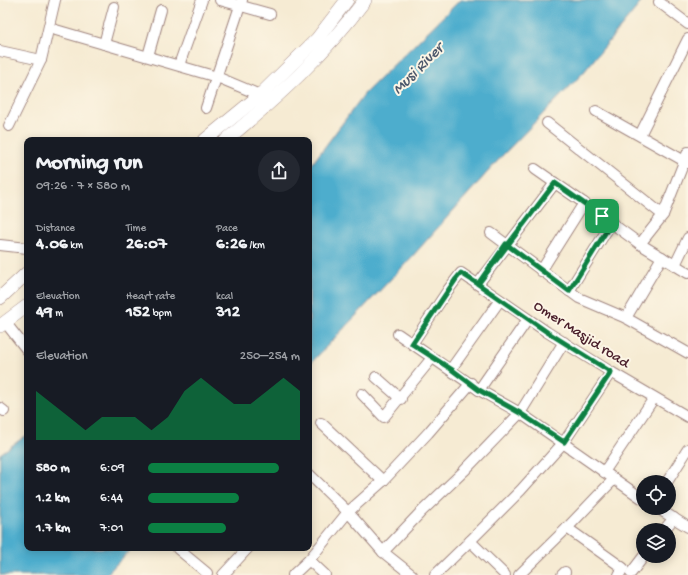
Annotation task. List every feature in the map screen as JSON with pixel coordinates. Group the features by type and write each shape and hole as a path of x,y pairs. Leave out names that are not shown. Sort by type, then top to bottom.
{"street":[{"path":"9,126 41,60 55,0"},
{"path":"179,65 202,0"},
{"path":"220,0 241,3 270,14"},
{"path":"209,137 260,96 317,39 347,0"},
{"path":"230,137 267,106 306,70 345,26 365,0"},
{"path":"659,2 688,24"},
{"path":"206,108 241,3"},
{"path":"104,44 114,7"},
{"path":"148,56 161,10"},
{"path":"49,28 217,77 260,96"},
{"path":"640,135 688,39"},
{"path":"0,51 41,60"},
{"path":"596,111 687,158 663,215 640,244"},
{"path":"547,123 663,215"},
{"path":"536,169 584,204 612,222 640,244 688,272"},
{"path":"478,284 506,244 555,183"},
{"path":"541,271 584,204"},
{"path":"569,291 612,222"},
{"path":"491,233 579,298 626,318 688,353"},
{"path":"675,265 688,238"},
{"path":"0,245 24,248"},
{"path":"626,318 662,257"},
{"name":"Omer Masjid road","path":"412,344 461,273 528,319 611,372 688,417"},
{"path":"0,298 24,276"},
{"path":"451,369 500,300"},
{"path":"24,308 3,324 24,347"},
{"path":"293,575 309,560 348,512 383,481 475,386 528,319"},
{"path":"398,334 475,386 564,442 636,494"},
{"path":"384,552 420,513 464,471 520,413 564,342"},
{"path":"362,394 384,416 432,358"},
{"path":"435,575 520,490 564,442 611,372"},
{"path":"376,377 400,398"},
{"path":"604,472 654,398"},
{"path":"321,423 383,481"},
{"path":"671,475 688,449"},
{"path":"519,575 614,479"},
{"path":"312,480 348,512 384,552 412,575"},
{"path":"669,515 688,527"},
{"path":"670,523 674,518"},
{"path":"567,528 627,573 637,563"},
{"path":"470,541 505,575"},
{"path":"185,551 207,574"},
{"path":"223,575 245,551"},
{"path":"309,560 325,575"}],"water":[{"name":"Musi River","path":"460,0 643,0 583,73 502,156 410,259 312,362 312,164 365,93"},
{"path":"24,437 24,551 129,551 106,575 0,575 0,454"}],"route":[{"path":"602,216 555,183 506,244 478,284 461,273 412,344 451,369 479,390 520,413 564,442 611,372 547,332 478,284 506,244 569,291 612,222 602,216"}]}
